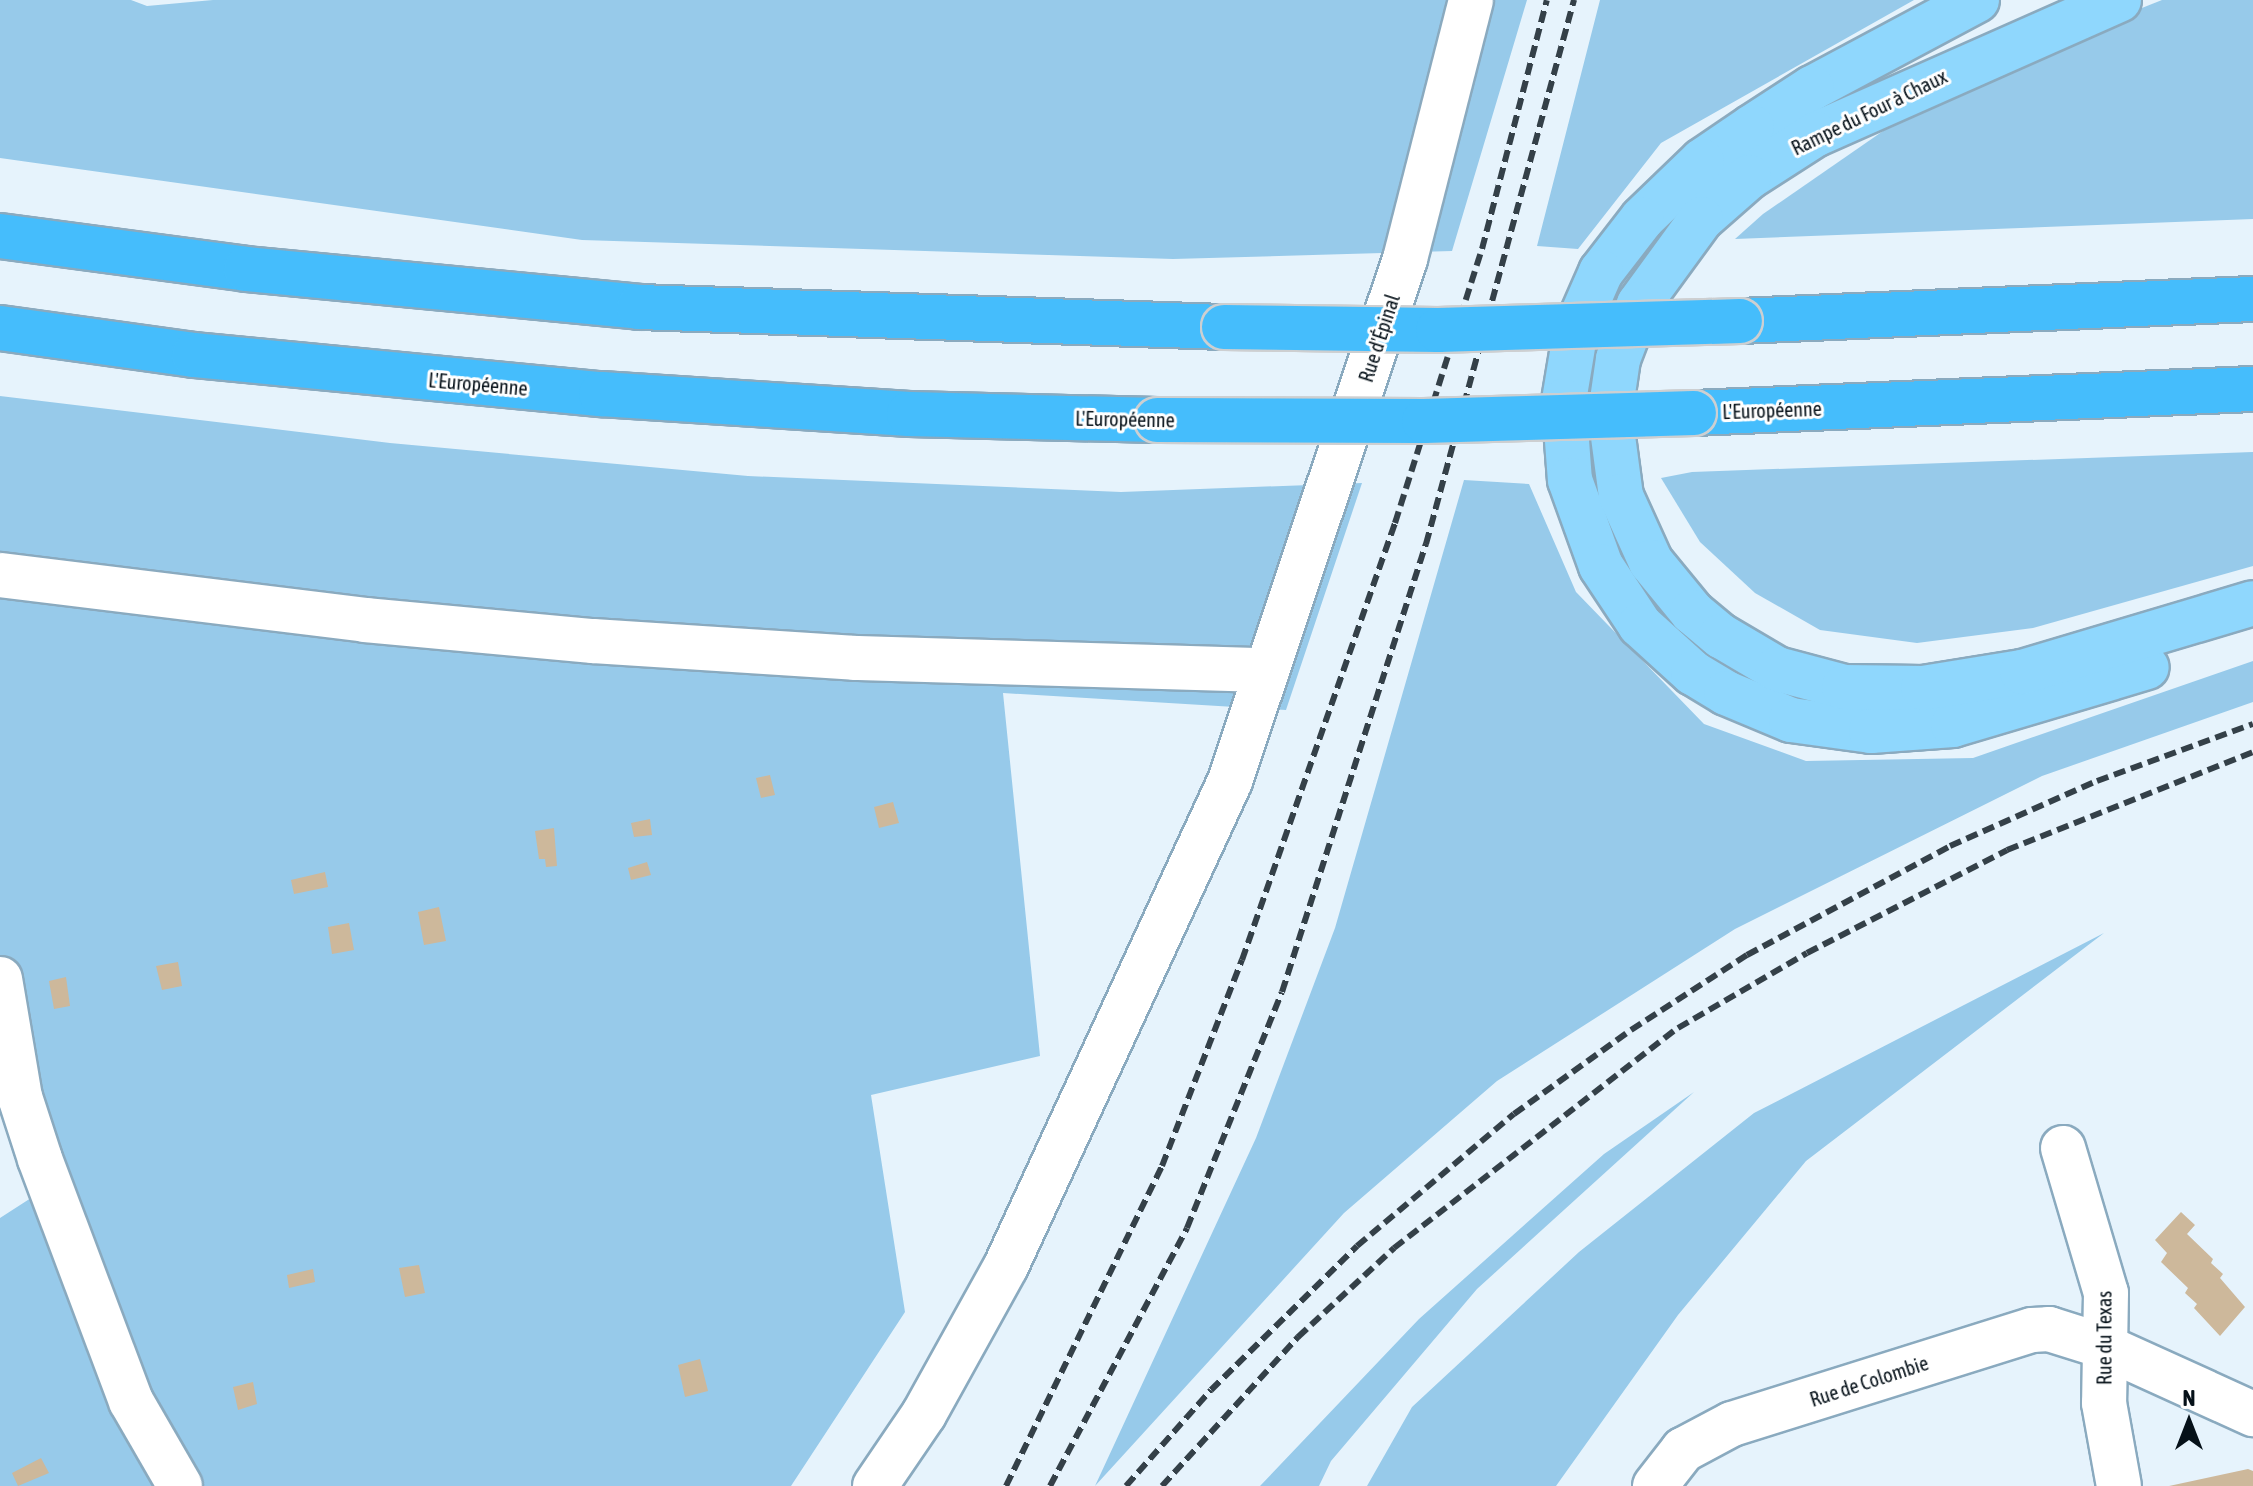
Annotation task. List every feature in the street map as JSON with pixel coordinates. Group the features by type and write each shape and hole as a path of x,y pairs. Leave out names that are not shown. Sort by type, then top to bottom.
{"highway":[{"path":"0,236 261,271 639,307 1224,327 1438,330 1740,321 2253,299"},
{"name":"L'Européenne","path":"0,328 194,355 601,394 909,414 1157,420 1424,421 1694,413 2253,389"}],"main road":[{"name":"Rampe du Four à Chaux","path":"1977,0 1812,88 1702,161 1668,190 1619,247 1588,298 1576,329 1564,401 1570,480 1588,538 1617,594 1663,650 1715,687 1760,709 1830,728 1915,730 2003,714 2253,632"},
{"name":"Rampe du Four à Chaux","path":"2119,0 1816,134 1749,177 1701,219 1639,304 1618,359 1610,414 1621,496 1651,562 1692,612 1721,636 1777,669 1844,687 1923,688 2022,672 2253,603"}],"street":[{"name":"Rue d'Épinal","path":"875,1486 924,1414 1006,1266 1230,781 1415,229 1471,0"},
{"path":"0,575 365,620 593,641 871,659 1267,670"},
{"path":"0,979 20,1097 40,1159 131,1401 180,1486"},
{"name":"Rue du Texas","path":"2063,1148 2101,1264 2106,1293 2104,1403 2119,1486"},
{"name":"Rue de Colombie","path":"1655,1486 1683,1450 1732,1424 1993,1342 2049,1329 2103,1346 2253,1414"}],"shaded area":[{"path":"0,0 131,0 147,6 213,0 1527,0 1452,251 1173,259 582,240 0,158"},
{"path":"1600,0 1914,0 1661,143 1578,249 1537,246"},
{"path":"2162,0 2253,0 2253,219 1735,239 1763,214 1951,84"},
{"path":"0,396 390,443 748,476 1121,492 1362,483 1286,710 1003,693 1040,1056 871,1095 905,1312 791,1486 0,1486 0,1218 31,1198 0,1059"},
{"path":"2253,452 2253,566 2033,628 1917,643 1820,630 1755,593 1700,542 1661,478 1692,472"},
{"path":"1464,480 1529,484 1576,592 1704,724 1806,761 1973,758 2253,661 2253,702 2042,776 1735,929 1497,1081 1344,1213 1095,1486 1256,1138 1335,928"},
{"path":"2104,933 1806,1161 1678,1315 1556,1486 1367,1486 1412,1407 1579,1252 1754,1113"},
{"path":"1694,1092 1477,1289 1331,1461 1319,1486 1260,1486 1419,1319 1604,1154"}],"building":[{"path":"770,775 775,795 761,798 756,778"},
{"path":"893,802 899,823 879,828 874,807"},
{"path":"650,819 652,835 634,837 631,823"},
{"path":"554,828 557,866 546,867 545,859 539,859 535,831"},
{"path":"647,862 651,875 631,880 628,868"},
{"path":"325,872 328,887 294,894 291,880"},
{"path":"439,907 446,941 424,945 418,912"},
{"path":"349,923 354,950 332,954 328,927"},
{"path":"178,962 182,986 162,990 156,966"},
{"path":"66,977 70,1006 54,1009 49,981"},
{"path":"2181,1212 2195,1225 2187,1234 2213,1259 2211,1263 2223,1274 2220,1278 2245,1307 2220,1336 2194,1308 2197,1304 2185,1293 2188,1288 2161,1262 2167,1253 2155,1240"},
{"path":"419,1265 425,1293 405,1297 399,1268"},
{"path":"313,1269 315,1282 289,1288 287,1275"},
{"path":"700,1359 708,1391 685,1397 678,1365"},
{"path":"253,1382 257,1404 238,1410 233,1387"},
{"path":"41,1458 49,1473 18,1486 12,1473"},
{"path":"2248,1469 2253,1471 2253,1486 2169,1486"}],"railway":[{"path":"1006,1486 1162,1166 1242,960 1395,523 1482,249 1547,0"},
{"path":"1050,1486 1187,1228 1282,992 1426,544 1574,0"},
{"path":"1126,1486 1211,1390 1357,1246 1514,1114 1631,1030 1747,955 1950,846 2097,781 2253,724"},
{"path":"1162,1486 1298,1337 1394,1248 1678,1028 1807,953 2007,850 2253,752"}]}
